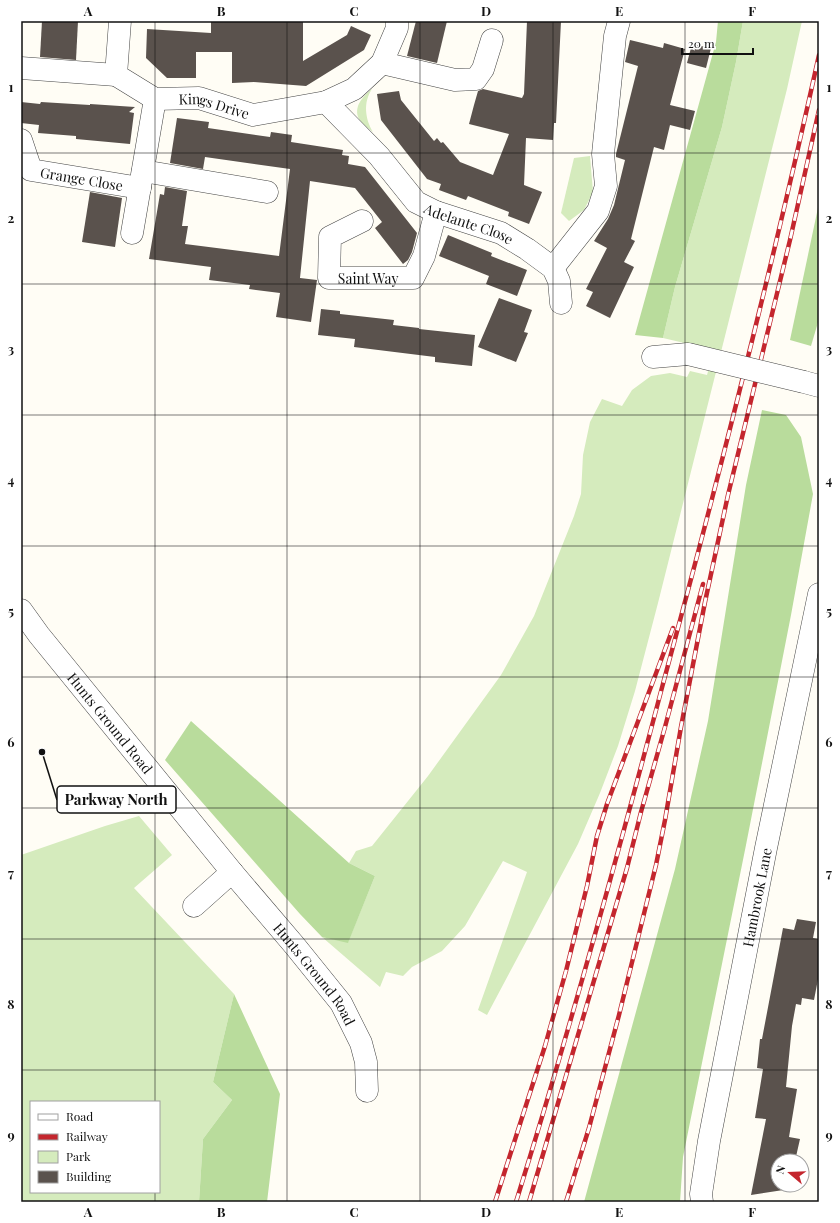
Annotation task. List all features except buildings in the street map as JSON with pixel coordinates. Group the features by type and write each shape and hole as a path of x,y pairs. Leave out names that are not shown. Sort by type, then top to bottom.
{"street":[{"path":"116,75 120,21"},
{"name":"Kings Drive","path":"155,99 199,98 253,115 326,102 354,89 382,63 397,28 398,21"},
{"path":"561,303 559,280 553,268 598,211 606,186 603,154 615,36 619,21"},
{"path":"382,63 456,80 476,79 483,69 492,40"},
{"path":"21,68 116,75 155,99"},
{"name":"Grange Close","path":"132,233 155,99"},
{"name":"Adelante Close","path":"326,102 379,156 416,202 436,212 501,233 527,249 553,268"},
{"name":"Grange Close","path":"21,140 31,170 266,192"},
{"name":"Saint Way","path":"362,221 330,238 329,278 413,278 424,256 436,212"},
{"path":"653,357 688,354 811,384"},
{"name":"Hambrook Lane","path":"702,1202 701,1194 722,1072 766,848 819,594"},
{"name":"Hunts Ground Road","path":"21,610 39,635 341,1003 360,1043 366,1062 367,1091"},
{"path":"194,906 232,872"}],"green space":[{"path":"718,21 743,21 722,127 675,287 663,338 635,335 716,42"},
{"path":"743,21 802,21 787,89 658,603 635,691 618,746 578,844 487,1015 478,1010 527,872 503,861 465,926 442,951 412,967 403,976 386,972 380,987 322,937 348,942 375,876 349,863 356,851 372,846 428,776 501,675 534,616 574,516 581,494 583,455 590,422 602,399 622,406 632,390 651,376 670,373 687,377 690,371 707,375 714,350 663,338 675,287 722,127"},
{"path":"372,89 367,99 366,110 368,122 373,132 360,121 357,115 358,106 362,98"},
{"path":"590,156 593,192 584,210 569,221 561,213 574,158"},
{"path":"819,203 819,319 811,346 790,340"},
{"path":"762,410 786,415 801,437 813,494 746,845 683,1157 680,1202 584,1202 675,869 708,721 746,485"},
{"path":"191,721 349,863 375,876 348,943 322,937 165,760"},
{"path":"139,816 172,855 134,888 234,994 213,1082 232,1100 203,1139 199,1202 21,1202 21,855"},
{"path":"234,994 280,1094 267,1202 199,1202 203,1139 232,1100 213,1082"}],"railway":[{"path":"516,1202 593,942 685,602 765,290 819,55"},
{"path":"566,1202 589,1128 656,865 705,602 728,495 790,240 819,110"},
{"path":"529,1202 627,868 703,584"},
{"path":"495,1202 545,1046 566,971 587,886 597,836 607,804 673,628"}],"place":[{"name":"Parkway North","path":"42,752"}]}
